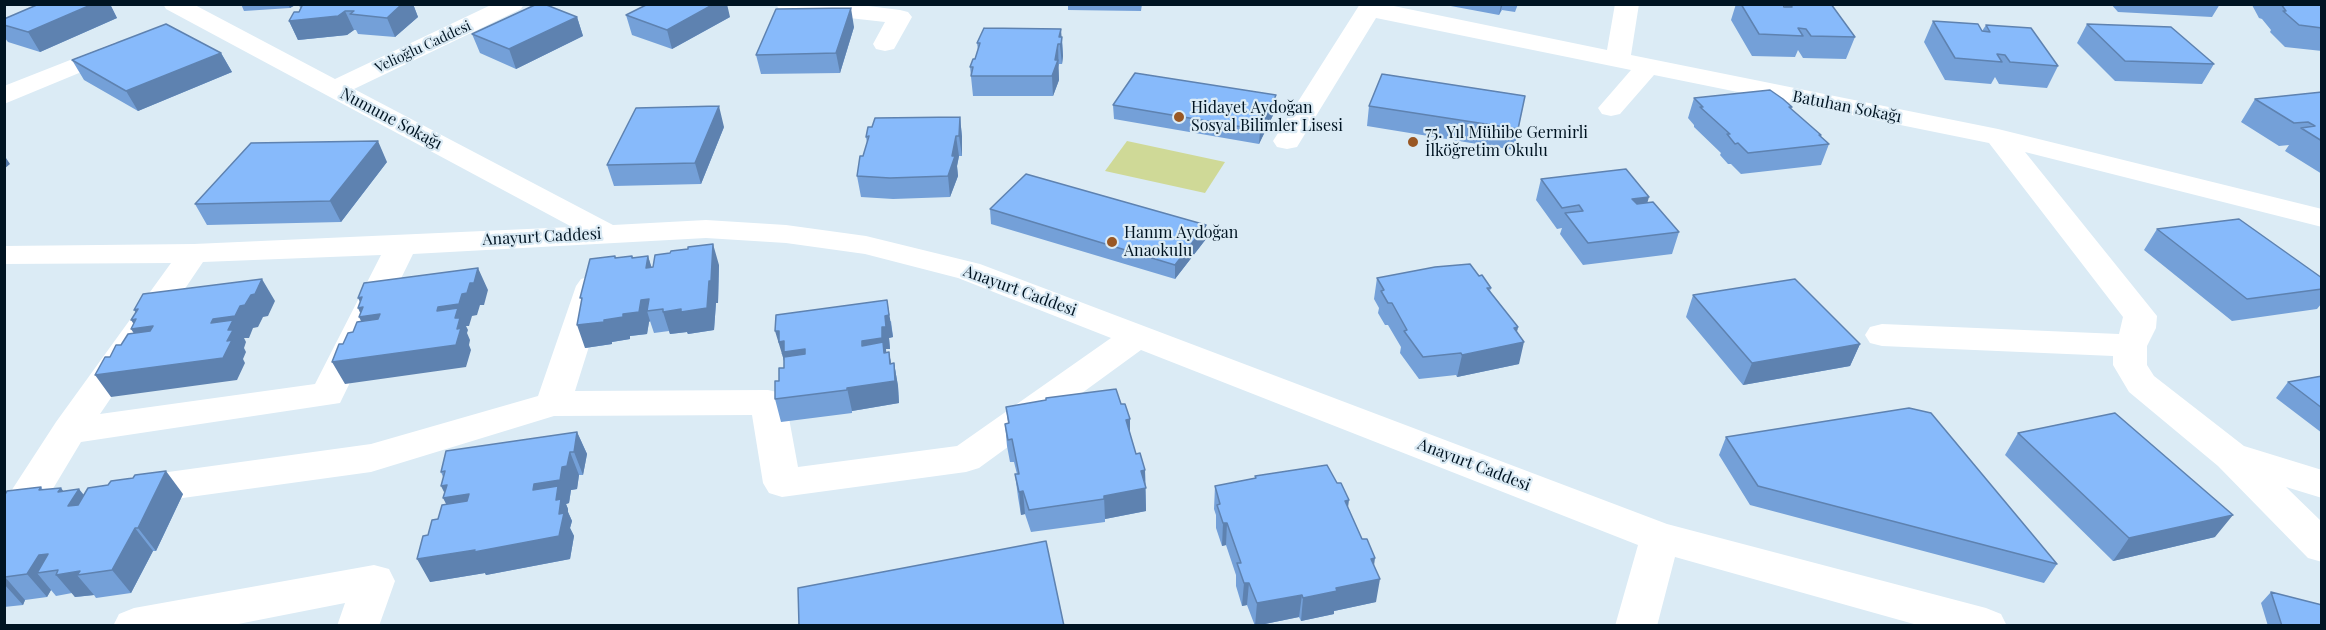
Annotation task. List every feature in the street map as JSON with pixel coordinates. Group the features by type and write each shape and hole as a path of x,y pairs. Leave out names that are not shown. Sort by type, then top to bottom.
{"street":[{"name":"Velioğlu Caddesi","path":"334,89 513,4"},
{"path":"1618,60 1627,4"},
{"path":"792,5 900,17 885,44"},
{"path":"1287,141 1371,7"},
{"name":"Batuhan Sokağı","path":"1371,7 1998,137 2322,218"},
{"name":"Numune Sokağı","path":"188,9 608,234"},
{"path":"4,96 153,34 188,9"},
{"path":"1611,108 1648,66"},
{"path":"1998,137 2140,316 2139,328 2130,346 2130,365 2141,384 2231,456 2322,547"},
{"name":"Anayurt Caddesi","path":"4,255 194,253 705,229 746,230 825,238 866,245 969,271 1660,537 1986,626"},
{"path":"554,404 608,234"},
{"path":"69,431 327,394 402,245"},
{"path":"4,536 69,431 194,253"},
{"path":"1881,335 2130,346"},
{"path":"23,505 371,458 554,404 768,402 782,483 966,458 1137,336"},
{"path":"2231,456 2322,484"},
{"path":"1636,626 1660,537"},
{"path":"134,626 374,581 358,626"}],"green space":[{"path":"1127,141 1225,162 1205,193 1105,171"}],"building":[{"path":"39,4 93,4 28,32 4,25 4,19"},
{"path":"303,4 402,4 387,18 350,14 354,11 345,11 338,16 289,21 294,12 299,12"},
{"path":"537,4 544,4 577,17 509,49 472,34"},
{"path":"648,4 714,4 667,30 626,15"},
{"path":"1741,4 1783,4 1784,7 1792,7 1790,4 1831,4 1855,37 1811,36 1806,29 1798,28 1803,36 1759,34"},
{"path":"2281,4 2322,4 2322,28 2299,25 2283,11 2286,11"},
{"path":"851,8 836,53 756,55 776,9"},
{"path":"1933,21 1978,24 1982,31 1990,32 1986,25 2031,28 2058,66 2010,62 2005,55 1997,54 2002,62 1955,58"},
{"path":"166,24 221,53 126,91 72,60"},
{"path":"2087,24 2171,27 2214,64 2125,61"},
{"path":"984,28 1061,29 1059,37 1062,37 1061,44 1058,44 1055,60 1058,60 1052,76 971,76 973,67 970,67 975,59 980,43 977,43"},
{"path":"1135,73 1276,95 1260,130 1113,105"},
{"path":"1382,74 1525,96 1518,129 1369,106"},
{"path":"1770,90 1792,107 1789,107 1829,144 1748,153 1738,143 1735,144 1727,134 1730,134 1700,107 1703,107 1694,98"},
{"path":"2322,92 2322,141 2301,128 2315,126 2308,122 2294,123 2255,99"},
{"path":"719,106 695,163 607,165 636,108"},
{"path":"960,117 959,136 956,136 952,156 955,156 948,176 890,178 857,176 860,156 863,156 869,136 866,137 868,127 872,127 875,118"},
{"path":"378,141 330,201 195,204 251,143"},
{"path":"1626,169 1649,197 1632,199 1637,204 1653,202 1679,232 1588,243 1565,213 1583,211 1579,205 1562,208 1541,179"},
{"path":"1026,174 1206,225 1175,265 990,209"},
{"path":"2239,219 2322,278 2322,289 2247,299 2157,229"},
{"path":"713,244 707,308 681,312 681,309 663,312 663,309 647,311 649,299 641,300 639,312 623,314 623,317 604,320 604,322 577,325 582,298 580,298 590,259 648,256 646,268 653,267 655,255"},
{"path":"1470,264 1479,276 1482,275 1491,288 1487,288 1518,327 1514,328 1524,342 1462,355 1461,353 1423,357 1404,331 1407,330 1392,303 1388,303 1381,291 1384,290 1377,278 1435,267"},
{"path":"478,268 474,283 470,283 467,293 462,294 459,304 438,307 437,311 458,308 455,318 460,318 457,329 461,328 456,345 332,362 339,344 343,344 348,333 353,332 357,322 378,319 380,314 359,317 363,307 358,308 362,297 358,298 364,283"},
{"path":"262,279 255,294 251,295 245,305 240,306 235,316 213,319 211,323 233,320 228,330 233,330 227,341 232,340 223,358 95,375 105,357 110,357 116,345 121,345 128,334 150,331 153,326 131,329 136,319 131,320 138,309 134,310 143,294"},
{"path":"1795,279 1860,344 1752,363 1693,295"},
{"path":"887,300 889,315 885,316 886,327 882,327 882,338 862,341 862,346 883,342 884,353 889,352 890,364 894,363 895,381 775,399 775,381 779,381 779,368 784,368 784,357 805,354 805,349 784,352 784,341 779,342 779,331 775,331 776,315"},
{"path":"2322,376 2322,408 2288,382"},
{"path":"1116,389 1121,404 1125,404 1130,419 1126,420 1136,454 1140,453 1145,470 1141,471 1146,488 1104,496 1104,499 1029,510 1023,491 1019,492 1015,474 1019,474 1012,439 1008,440 1005,424 1009,423 1006,407 1046,400 1046,398"},
{"path":"1909,408 1931,413 2057,564 1758,486 1726,437"},
{"path":"2115,413 2233,515 2129,538 2018,433"},
{"path":"577,432 574,452 570,452 567,466 562,467 560,480 534,484 533,490 558,486 556,500 561,499 559,514 564,513 559,536 474,552 475,550 417,559 423,536 428,535 432,520 438,519 442,505 467,501 469,494 443,498 447,485 441,486 445,471 441,472 446,451"},
{"path":"1327,465 1337,483 1341,483 1349,500 1345,501 1362,539 1367,539 1375,558 1371,559 1380,579 1336,588 1337,591 1303,598 1302,595 1257,603 1249,583 1244,583 1237,563 1241,563 1227,523 1223,523 1217,505 1220,504 1215,486 1256,478 1255,476"},
{"path":"166,471 138,528 135,528 112,570 77,575 80,571 56,575 58,570 37,573 48,554 39,555 27,574 4,578 4,496 7,491 41,487 39,490 61,488 58,492 79,489 68,506 78,505 88,488 108,485 111,481 133,478 135,475"},
{"path":"1046,541 1064,626 799,626 798,588"},
{"path":"2271,592 2322,605 2322,626 2282,626"}],"place":[{"name":"Hidayet Aydoğan Sosyal Bilimler Lisesi","path":"1179,117"},
{"name":"75. Yıl Mühibe Germirli İlköğretim Okulu","path":"1413,142"},
{"name":"Hanım Aydoğan Anaokulu","path":"1112,242"}]}
